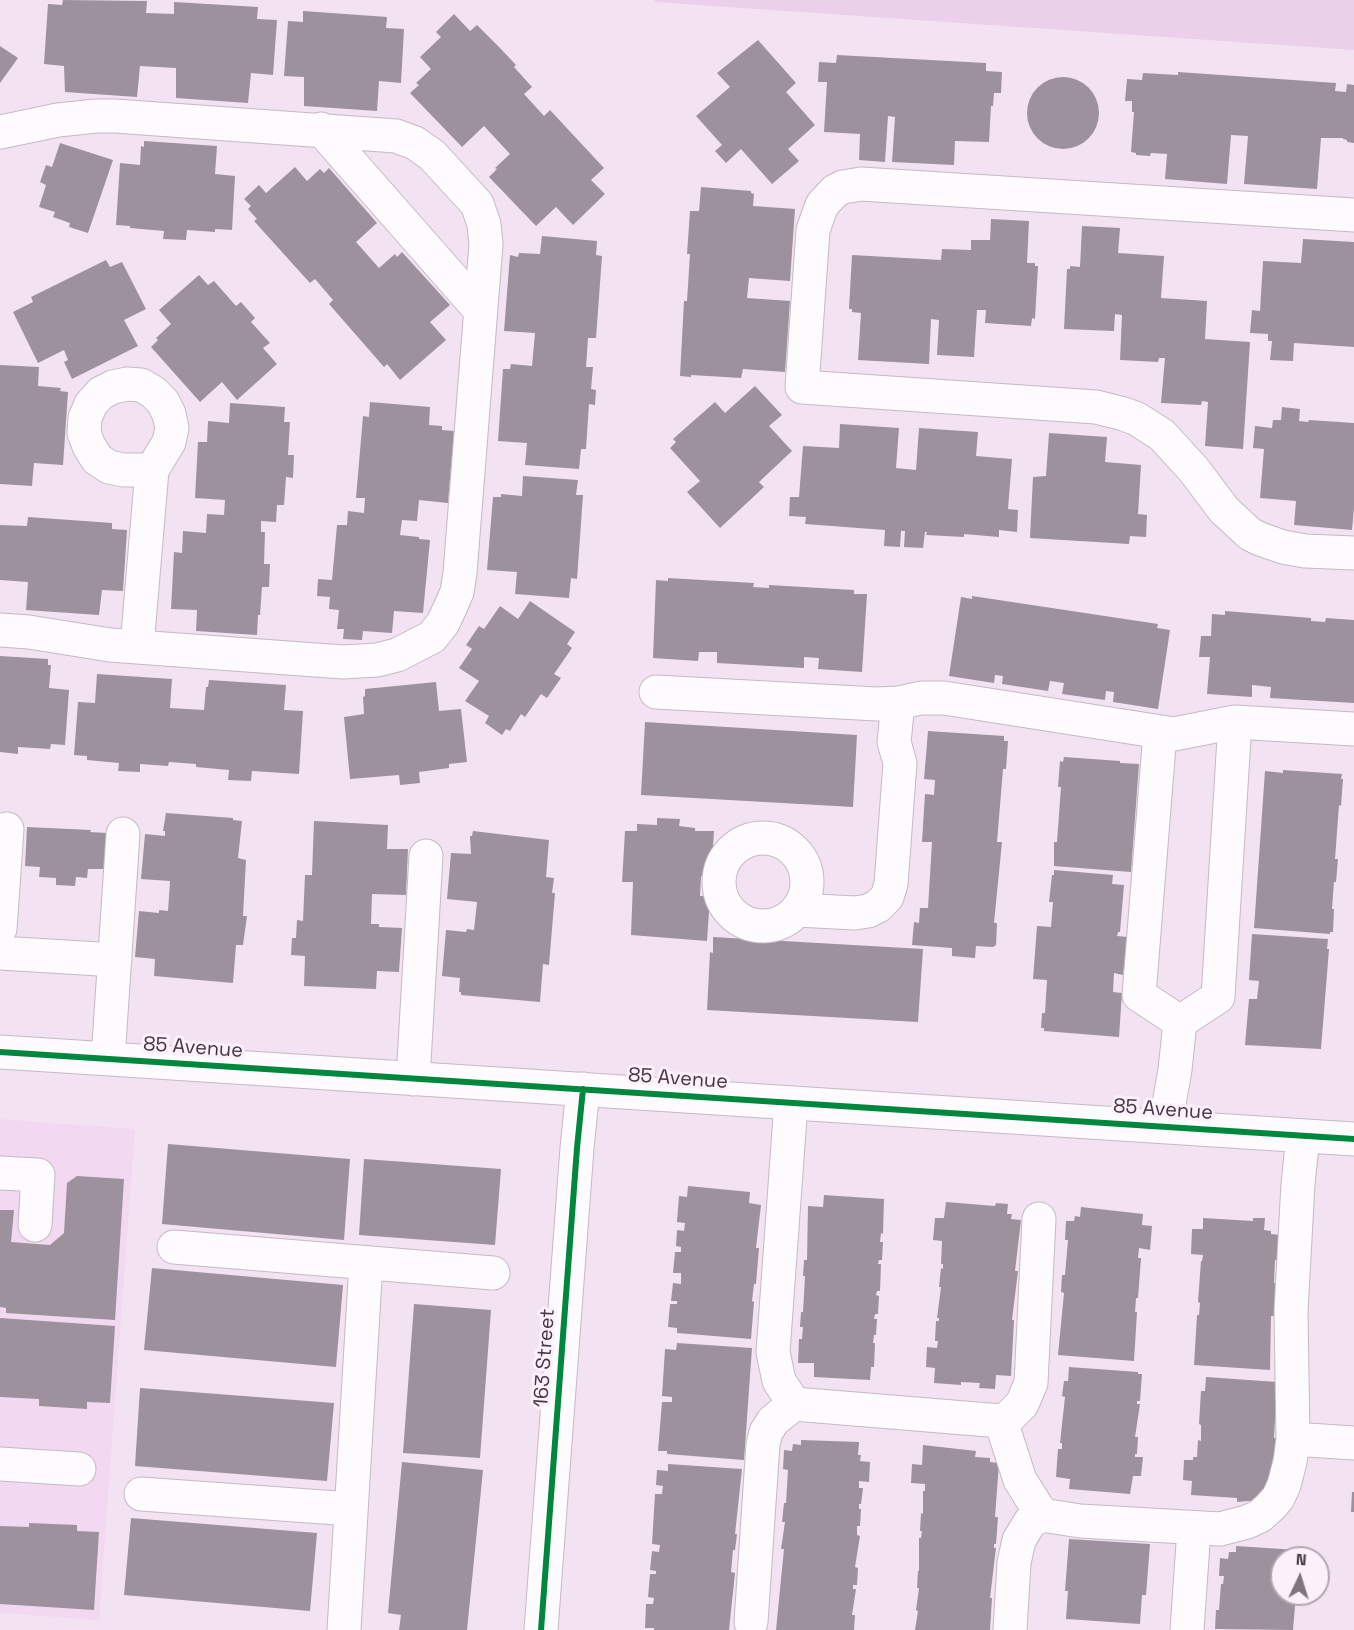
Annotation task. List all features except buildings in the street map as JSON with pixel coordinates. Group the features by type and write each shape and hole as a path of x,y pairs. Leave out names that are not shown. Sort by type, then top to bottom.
{"street":[{"path":"0,132 58,120 96,116 321,129 396,136 424,148 455,178 477,204 484,224 486,244 460,573 457,592 443,623 432,637 397,655 377,660 343,662 89,643 29,632 0,630"},
{"path":"321,129 480,310"},
{"path":"1354,216 861,184 843,187 834,191 822,205 813,230 802,387 1096,407 1124,414 1149,426 1168,441 1194,470 1224,510 1250,534 1283,547 1305,551 1354,553"},
{"path":"137,646 152,470"},
{"path":"656,692 877,704 898,703 921,698 944,698 1160,733 1188,732 1235,722 1354,729"},
{"path":"797,910 855,913 868,911 878,906 887,897 891,884 900,763 894,742 898,703"},
{"path":"1165,1126 1180,1022 1218,997 1235,722"},
{"path":"1160,733 1139,995 1180,1022"},
{"path":"0,929 7,829"},
{"path":"108,1059 123,834"},
{"path":"412,1079 426,856"},
{"path":"0,953 115,960"},
{"name":"85 Avenue","path":"0,1052 1354,1140"},
{"name":"163 Street","path":"541,1630 576,1155 583,1089"},
{"path":"790,1103 773,1352 779,1381 794,1404"},
{"path":"1010,1630 1014,1563 1019,1540 1030,1522 1042,1515 1080,1521 1220,1529 1260,1516 1278,1498 1290,1462 1293,1439 1291,1311 1294,1237 1303,1136"},
{"path":"0,1173 38,1175 35,1226"},
{"path":"751,1622 763,1444 766,1432 773,1420 794,1404 1001,1420 1010,1416 1022,1404 1031,1383 1039,1219"},
{"path":"174,1247 494,1273"},
{"path":"344,1630 366,1263"},
{"path":"1001,1420 1020,1480 1042,1515"},
{"path":"1293,1439 1354,1443"},
{"path":"0,1464 79,1469"},
{"path":"141,1494 351,1509"},
{"path":"1187,1630 1194,1529"}],"shaded area":[{"path":"655,0 1354,0 1354,50 655,2"},
{"path":"0,1119 135,1129 99,1620 0,1613"}],"cycle path":[{"path":"0,1052 1354,1139"},
{"path":"541,1630 583,1089"}]}
